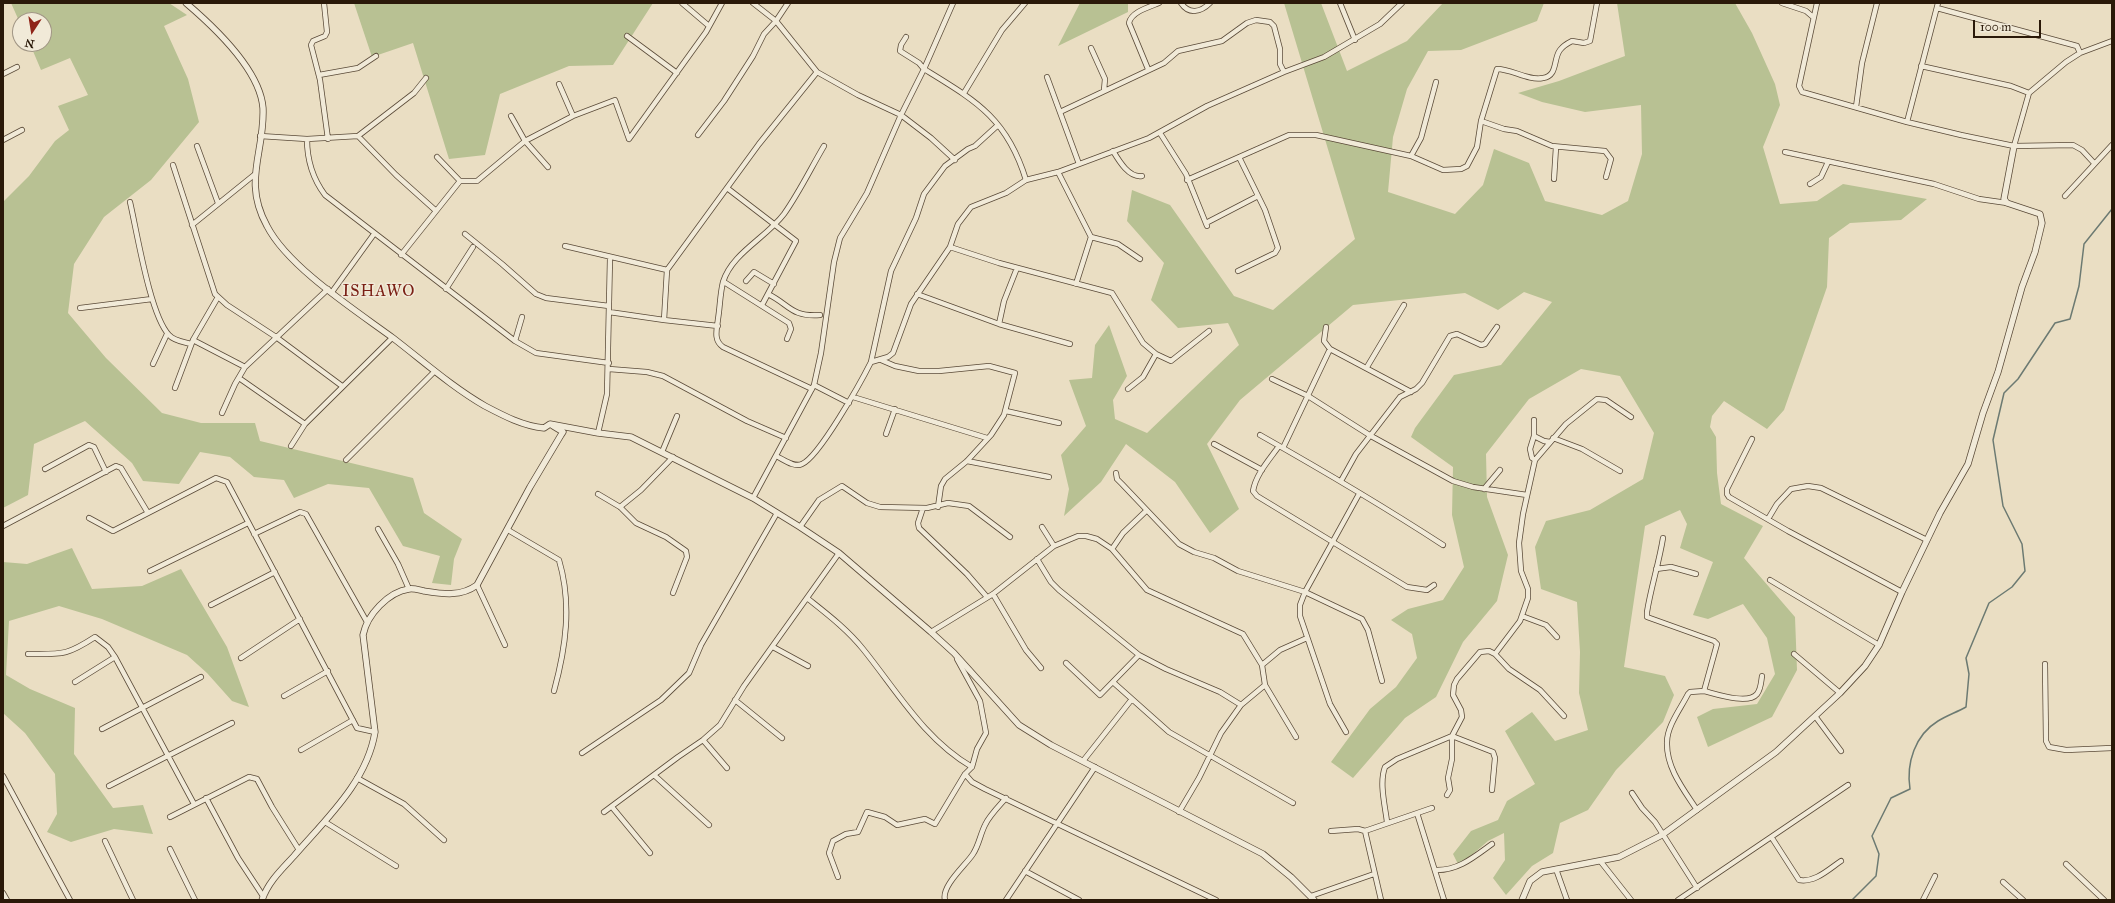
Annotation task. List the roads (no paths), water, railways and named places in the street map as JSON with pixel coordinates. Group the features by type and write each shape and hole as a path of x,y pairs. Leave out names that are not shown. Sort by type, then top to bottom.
{"street":[{"path":"186,3 213,26 241,61 255,82 262,107 260,136 254,175 258,201 267,226 284,251 330,291 435,371 477,400 506,417 534,427 544,428 550,424 598,433 631,437 674,457 753,498 839,553 954,653 1019,725 1051,745 1083,760 1179,812 1263,854 1283,870 1312,898 1374,874"},
{"path":"324,3 327,32 325,36 312,41 311,45 319,75 328,139"},
{"path":"682,3 709,26"},
{"path":"437,157 460,181 477,181 525,141 573,116 615,100 629,139 677,73 709,26 722,3"},
{"path":"753,3 776,21 817,72 858,95 901,115 931,138 955,160"},
{"path":"698,135 724,101 753,56 764,34 776,21 788,3"},
{"path":"753,498 813,387 821,353 834,262 840,238 867,193 953,3"},
{"path":"964,93 1002,30 1025,3"},
{"path":"1148,68 1130,26 1129,20 1141,10 1158,3"},
{"path":"1181,3 1191,12 1204,8 1210,3"},
{"path":"1340,3 1355,40"},
{"path":"871,362 881,360 893,353 904,320 917,294 950,247 958,224 971,207 1006,193 1026,180 1058,172 1160,133 1192,114 1284,72 1324,56 1355,40 1380,24 1402,3"},
{"path":"1187,180 1290,135 1297,134 1316,135 1411,156 1443,170 1452,171 1465,168 1473,157 1477,147 1481,121 1497,69 1505,69 1538,78 1545,78 1550,75 1555,68 1561,49 1572,41 1584,43 1590,41 1597,3"},
{"path":"1782,3 1806,11 1813,17"},
{"path":"1816,3 1800,89 1804,93 1907,122 2014,146 2073,145 2082,150 2094,163"},
{"path":"1856,107 1862,63 1877,3"},
{"path":"1907,122 1938,6 2077,46 2080,54"},
{"path":"1060,112 1148,68 1168,61 1173,53 1222,41 1247,23 1256,20 1270,22 1274,26 1280,49 1280,64 1284,72"},
{"path":"627,36 677,73"},
{"path":"906,37 901,45 900,51 919,63 924,69 964,93 998,125 1015,150 1026,180"},
{"path":"2007,203 2004,199 2014,146 2029,92 2066,62 2080,54 2112,41"},
{"path":"1091,48 1105,79 1104,90"},
{"path":"319,75 358,68 376,56"},
{"path":"1921,66 2011,86 2029,92"},
{"path":"3,74 17,67"},
{"path":"664,320 667,270 763,138 817,72"},
{"path":"1047,77 1079,164"},
{"path":"260,136 307,139 328,139 358,136 414,93 426,78"},
{"path":"1411,156 1421,138 1436,82"},
{"path":"559,84 573,116"},
{"path":"511,116 525,141 548,167"},
{"path":"1481,121 1504,129 1517,131 1556,147 1605,151 1610,156 1611,162 1606,177"},
{"path":"776,456 794,465 801,465 812,458 849,403 871,362 894,264 909,236 924,194 939,172 977,144 998,125"},
{"path":"3,140 22,130"},
{"path":"1160,133 1186,174 1187,180 1206,224 1258,196"},
{"path":"358,136 396,175 435,210"},
{"path":"307,139 307,151 318,186 334,203 446,290 515,341 536,353 663,376 746,421 786,438"},
{"path":"2065,196 2112,145"},
{"path":"197,146 218,203"},
{"path":"824,146 790,205 776,225 746,251 733,266 724,282 716,335 719,345 722,347 849,403"},
{"path":"1554,179 1556,147"},
{"path":"1113,151 1120,162 1133,175 1142,176"},
{"path":"1522,900 1530,881 1536,875 1556,869 1602,862 1629,853 1662,835 1776,752 1840,693 1865,666 1879,645 1927,540 1971,457 2022,287 2035,252 2042,223 2040,214 2007,203 1979,199 1934,184 1785,152"},
{"path":"1238,271 1277,251 1277,246 1265,210 1239,157"},
{"path":"1810,184 1822,178 1828,162"},
{"path":"173,165 215,294 227,305 276,337 342,386"},
{"path":"1058,172 1091,236 1076,284"},
{"path":"192,225 254,175"},
{"path":"401,255 435,210 460,181"},
{"path":"727,188 796,241 762,305"},
{"path":"130,202 152,299 162,326 167,334 174,339 192,342 245,367"},
{"path":"222,413 245,367 276,337 330,291 374,234"},
{"path":"465,234 536,294 546,298 664,320 718,326"},
{"path":"1091,236 1118,244 1140,259"},
{"path":"565,246 602,254 610,258 667,270"},
{"path":"446,290 473,247"},
{"path":"950,247 1017,268 1112,293 1143,343 1156,354 1173,361 1208,331"},
{"path":"598,433 607,394 609,366 610,258"},
{"path":"999,324 1004,301 1017,268"},
{"path":"746,281 754,272 774,284"},
{"path":"724,282 762,305 791,326 787,339"},
{"path":"768,294 792,312 820,315"},
{"path":"917,294 999,324 1070,344"},
{"path":"175,388 192,342 218,297"},
{"path":"80,308 152,299"},
{"path":"1367,367 1404,305"},
{"path":"515,341 522,317"},
{"path":"1326,327 1324,341 1330,349 1367,367 1411,392"},
{"path":"1341,480 1356,454 1400,397 1416,389 1422,383 1452,334 1457,334 1481,346 1486,344 1497,327"},
{"path":"153,364 167,334"},
{"path":"291,446 305,424 392,338"},
{"path":"1330,349 1326,354 1308,396 1281,447 1262,470 1253,491 1257,496 1407,586 1427,590 1434,585"},
{"path":"1128,389 1143,377 1156,354"},
{"path":"881,360 895,366 919,371 989,366 1015,373 1006,412 991,436 987,438 967,461 945,479 941,486 938,507"},
{"path":"346,460 435,371"},
{"path":"239,378 305,424"},
{"path":"1272,379 1308,396 1371,436 1453,481 1484,489 1527,495"},
{"path":"853,397 895,408 987,438"},
{"path":"1495,654 1517,626 1522,616 1528,593 1521,571 1519,543 1527,495 1535,460 1545,446 1566,424 1600,398 1606,400 1631,417"},
{"path":"886,434 895,408"},
{"path":"1006,412 1058,423"},
{"path":"662,452 677,416"},
{"path":"1534,420 1534,436 1530,452 1532,458 1535,460"},
{"path":"263,898 270,883 325,822 357,778 375,732 363,646 363,634 367,622 376,609 388,599 409,589 443,594 469,591 477,586 530,487 562,435 563,432 550,424"},
{"path":"1260,435 1341,480 1359,494 1443,545"},
{"path":"1534,436 1544,441 1552,440 1582,449 1620,471"},
{"path":"1752,440 1727,488 1727,494 1768,519 1902,592"},
{"path":"1544,441 1545,446"},
{"path":"1214,444 1262,470"},
{"path":"45,469 89,445 94,447 106,472"},
{"path":"620,507 642,490 674,457"},
{"path":"967,461 1049,477"},
{"path":"3,526 106,472 119,467 148,513"},
{"path":"1484,489 1500,470"},
{"path":"1116,473 1117,479 1179,544 1192,551 1214,558 1238,571 1305,592 1364,622 1382,681"},
{"path":"89,518 113,531 216,478 227,482 353,720 359,729 375,732"},
{"path":"800,527 819,500 842,486 874,506 923,508 938,507 948,503 969,506 1010,537"},
{"path":"1768,519 1777,504 1792,489 1815,486 1927,540"},
{"path":"598,494 620,507 636,523 666,537 686,551 687,557 673,593"},
{"path":"1346,732 1330,704 1300,616 1300,605 1305,592 1359,494"},
{"path":"923,508 918,523 918,528 967,574 987,597"},
{"path":"1112,549 1123,533 1146,510"},
{"path":"254,534 300,512 306,514 367,622"},
{"path":"582,753 661,700 690,673 701,645 777,513"},
{"path":"150,572 248,523"},
{"path":"1042,527 1054,546"},
{"path":"378,529 398,564 409,589"},
{"path":"508,530 557,558 562,567 566,582 568,619 562,661 554,691"},
{"path":"931,632 993,594 1054,546 1078,536 1086,536 1097,539 1112,549 1147,590 1243,634 1262,665 1265,685 1296,737"},
{"path":"1663,538 1659,562 1646,612 1647,618 1714,641 1717,644 1704,691"},
{"path":"604,812 704,740 720,725 735,700 839,553"},
{"path":"1037,559 1051,582 1059,590 1139,655 1220,692 1241,705"},
{"path":"1659,562 1666,567 1696,574"},
{"path":"1656,569 1666,567"},
{"path":"211,605 275,572"},
{"path":"1770,580 1879,645"},
{"path":"477,586 505,645"},
{"path":"993,594 1026,650 1041,668"},
{"path":"808,598 842,625 882,673 898,696 948,751 972,767"},
{"path":"1522,616 1546,625 1557,637"},
{"path":"241,658 300,619"},
{"path":"28,654 66,654 95,637 108,647 115,657 194,804"},
{"path":"1262,665 1280,650 1307,638"},
{"path":"773,647 808,666"},
{"path":"1447,795 1450,790 1448,778 1452,759 1452,736 1462,717 1461,710 1453,695 1457,679 1480,652 1489,651 1495,654 1509,669 1540,690 1564,716"},
{"path":"838,878 829,853 833,841 846,834 858,832 867,812 885,817 896,825 925,819 935,824 965,774 972,767 977,749 986,733 980,701 954,653"},
{"path":"1794,654 1840,693"},
{"path":"1066,663 1098,695 1102,695 1139,655"},
{"path":"75,682 115,657"},
{"path":"2046,664 2046,741 2049,747 2066,750 2112,748"},
{"path":"284,696 328,672"},
{"path":"102,729 201,676"},
{"path":"1697,810 1675,776 1667,742 1676,717 1690,692 1704,691 1733,698 1750,699 1760,690 1762,676"},
{"path":"1114,682 1162,727 1210,757 1293,803"},
{"path":"1179,812 1210,757 1221,733 1241,705 1265,685"},
{"path":"1083,760 1132,699"},
{"path":"735,700 782,738"},
{"path":"1814,716 1841,751"},
{"path":"301,750 353,720"},
{"path":"109,786 232,723"},
{"path":"1387,822 1383,795 1383,777 1385,767 1397,759 1452,736 1493,752 1495,758 1492,790"},
{"path":"704,740 726,768"},
{"path":"1006,900 1095,767"},
{"path":"965,774 972,782 1216,900"},
{"path":"654,775 708,825"},
{"path":"3,776 70,900"},
{"path":"170,817 249,777 257,779 299,850"},
{"path":"357,778 404,804 444,840"},
{"path":"1678,900 1744,855 1772,838 1848,785"},
{"path":"1632,793 1642,808 1655,822 1697,888"},
{"path":"206,798 238,858 263,898"},
{"path":"945,900 945,893 956,873 973,854 981,839 986,823 1006,798"},
{"path":"612,807 650,853"},
{"path":"1331,831 1358,829 1365,831 1387,822 1432,808"},
{"path":"1417,812 1444,900"},
{"path":"325,822 396,866"},
{"path":"1365,831 1381,900"},
{"path":"1772,838 1799,880 1808,881 1815,878 1841,861"},
{"path":"105,841 133,900"},
{"path":"1435,870 1446,870 1467,862 1492,844"},
{"path":"170,849 195,900"},
{"path":"1602,862 1631,900"},
{"path":"2066,864 2104,900"},
{"path":"1556,869 1567,900"},
{"path":"1025,871 1079,900"},
{"path":"1923,900 1935,876"},
{"path":"2003,882 2023,900"},
{"path":"3,893 7,900"}],"waterway":[{"path":"1852,900 1876,876 1879,854 1872,836 1891,798 1910,789 1909,769 1914,750 1918,742 1923,734 1938,721 1966,707 1969,674 1966,658 1989,603 2012,587 2025,571 2022,544 2003,506 1993,440 2004,393 2018,379 2055,323 2070,319 2079,286 2084,244 2112,209"}],"district":[{"name":"ISHAWO","path":"379,292"}]}
